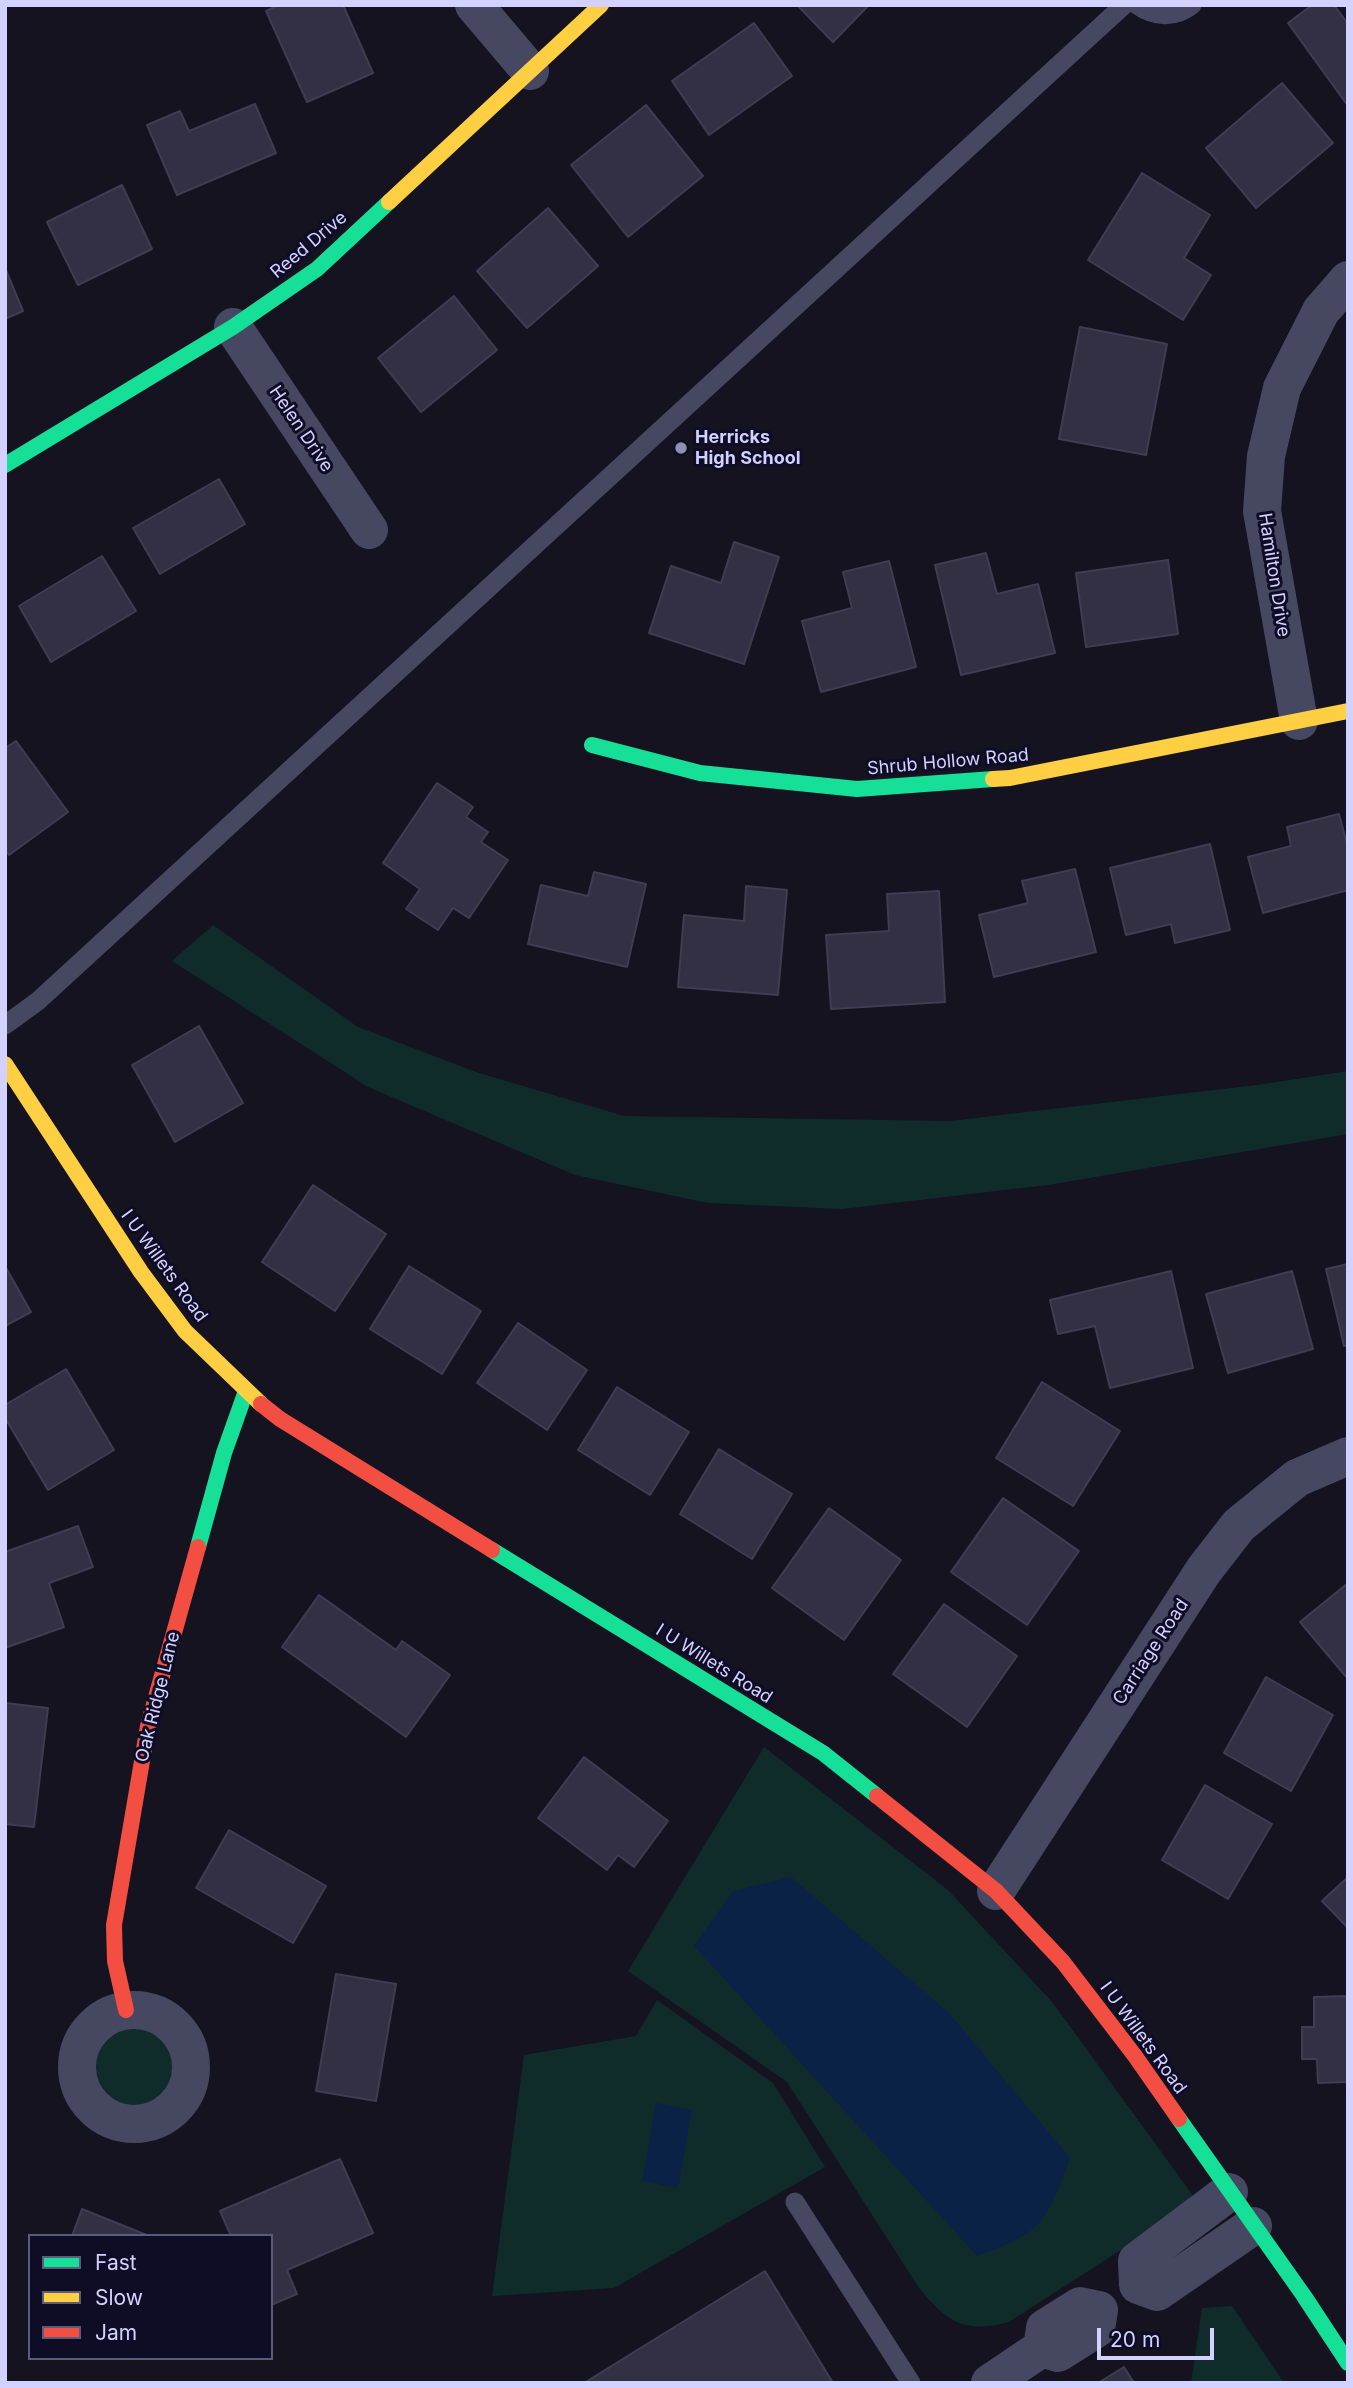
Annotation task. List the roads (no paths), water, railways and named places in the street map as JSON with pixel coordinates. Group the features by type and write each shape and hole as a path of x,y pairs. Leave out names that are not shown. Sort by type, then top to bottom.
{"street":[{"path":"474,5 530,71"},
{"name":"Reed Drive","path":"5,465 233,327 317,269 601,5"},
{"name":"Hamilton Drive","path":"1299,721 1262,511 1265,456 1282,388 1321,311 1348,280"},
{"name":"Helen Drive","path":"233,327 369,530"},
{"name":"Shrub Hollow Road","path":"592,745 700,773 857,789 1010,778 1348,711"},
{"name":"I U Willets Road","path":"5,1063 156,1292 185,1331 246,1391 280,1419 823,1754 996,1891 1063,1962 1135,2056 1348,2363"},
{"name":"Oak Ridge Lane","path":"126,2010 115,1961 114,1925 148,1726 224,1453 246,1391"},
{"name":"Carriage Road","path":"996,1891 1204,1570 1239,1525 1297,1478 1348,1455"},
{"path":"1138,2285 1137,2261 1229,2192"},
{"path":"1138,2285 1157,2292 1253,2226"},
{"path":"990,2383 1042,2348 1045,2328 1080,2306 1099,2310 1138,2285"}],"lane":[{"path":"5,1025 38,1001 1124,5"},
{"path":"1137,5 1151,13 1163,15 1176,14 1192,5"},
{"path":"795,2202 911,2383"}],"water":[{"path":"791,1877 949,2013 1070,2158 1049,2208 1039,2223 1026,2233 977,2256 694,1946 733,1891"},
{"path":"656,2103 692,2110 678,2188 642,2181"}],"place":[{"name":"Herricks High School","path":"681,448"}]}
